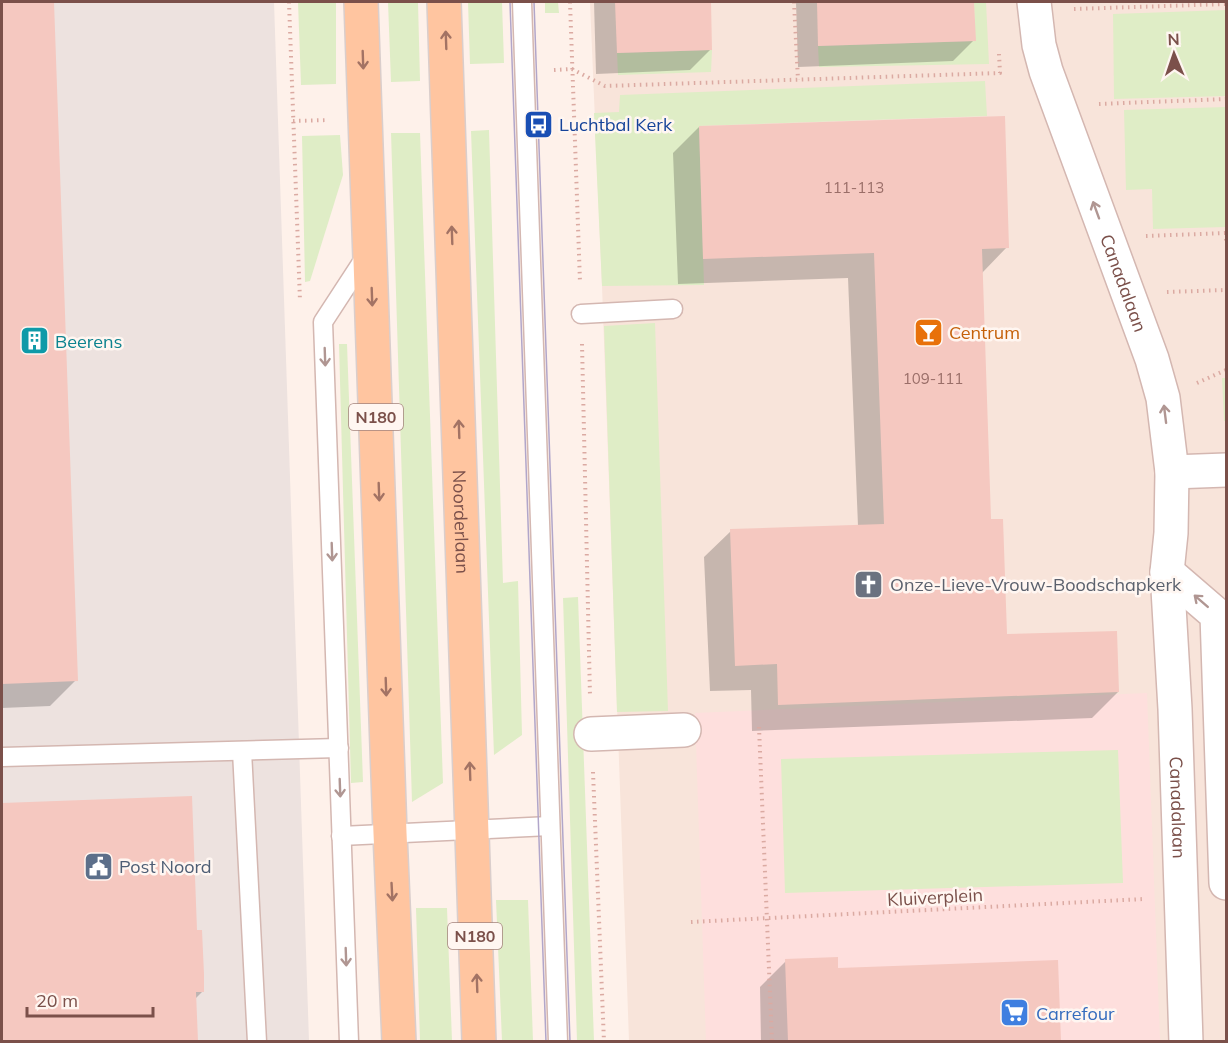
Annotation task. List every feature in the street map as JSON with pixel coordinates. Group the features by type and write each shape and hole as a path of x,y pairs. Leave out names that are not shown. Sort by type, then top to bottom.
{"main road":[{"name":"N180","path":"361,2 399,1041"},
{"name":"Noorderlaan","path":"444,2 479,1041"}],"street":[{"name":"Canadalaan","path":"1034,6 1039,45 1046,71 1152,359 1163,398 1172,472 1171,533 1167,572 1175,709 1186,1041"},
{"path":"1172,472 1227,470"},
{"path":"1167,572 1217,615 1227,883"},
{"path":"591,734 684,730"}],"lane":[{"path":"522,2 558,1041"},
{"path":"349,1041 323,322 370,249"},
{"path":"581,314 673,309"},
{"path":"2,757 339,748"},
{"path":"242,751 257,1041"},
{"path":"341,836 550,826"}],"path":[{"path":"570,2 581,314 591,734 604,1041"},
{"path":"794,2 798,80"},
{"path":"1034,6 1227,4"},
{"path":"572,69 605,86 1000,73 999,49"},
{"path":"1060,105 1227,99"},
{"path":"1106,238 1226,233 1227,243"},
{"path":"1128,294 1227,290"},
{"path":"759,727 772,1041"},
{"name":"Kluiverplein","path":"690,922 1180,898"}],"shaded area":[{"path":"2,2 274,2 309,1041 2,1042"},
{"path":"590,2 1226,2 1226,1041 629,1041"},
{"path":"1147,693 1160,1041 706,1041 695,713"}],"green space":[{"path":"298,2 336,2 336,84 301,85"},
{"path":"388,2 418,2 420,81 391,82"},
{"path":"468,2 502,2 504,63 470,64"},
{"path":"545,2 558,2 559,13 545,13"},
{"path":"974,2 986,2 989,64 819,67 818,46 975,41"},
{"path":"1226,10 1226,96 1114,99 1113,14"},
{"path":"712,50 711,72 618,75 617,53"},
{"path":"985,81 987,116 699,126 704,285 602,286 594,113 619,112 620,95"},
{"path":"1226,107 1226,227 1153,229 1152,189 1126,190 1124,110"},
{"path":"489,130 503,583 518,581 522,735 494,755 471,131"},
{"path":"391,133 420,133 443,783 412,802"},
{"path":"340,135 343,175 310,281 305,282 302,136"},
{"path":"655,323 668,711 617,712 604,326"},
{"path":"339,344 347,344 363,782 351,783"},
{"path":"1222,378 1226,378 1226,421 1224,421"},
{"path":"578,597 594,1041 577,1041 563,598"},
{"path":"1118,750 1123,883 785,893 781,759"},
{"path":"496,900 528,900 533,1041 502,1041"},
{"path":"416,908 447,908 452,1041 420,1041"}],"building":[{"name":"Beerens","path":"2,2 54,2 78,681 2,684"},
{"path":"615,2 711,2 712,50 617,53"},
{"path":"817,2 974,2 976,41 818,46"},
{"path":"1005,116 1009,248 982,249 991,519 1003,519 1007,634 1117,631 1119,692 778,705 777,664 735,666 730,529 884,524 874,253 703,259 699,126"},
{"name":"Post Noord","path":"192,796 197,930 202,930 204,974 204,992 196,992 198,1041 2,1041 2,803"},
{"path":"838,957 838,968 1058,960 1061,1041 788,1041 785,959"}],"tram line":[{"path":"510,2 546,1042"},
{"path":"534,2 570,1042"}],"place":[{"name":"Luchtbal Kerk","path":"538,124"},
{"name":"Centrum","path":"928,332"},
{"name":"Beerens","path":"34,341"},
{"name":"Onze-Lieve-Vrouw-Boodschapkerk","path":"869,584"},
{"name":"Post Noord","path":"98,866"},
{"name":"Carrefour","path":"1015,1013"}]}
